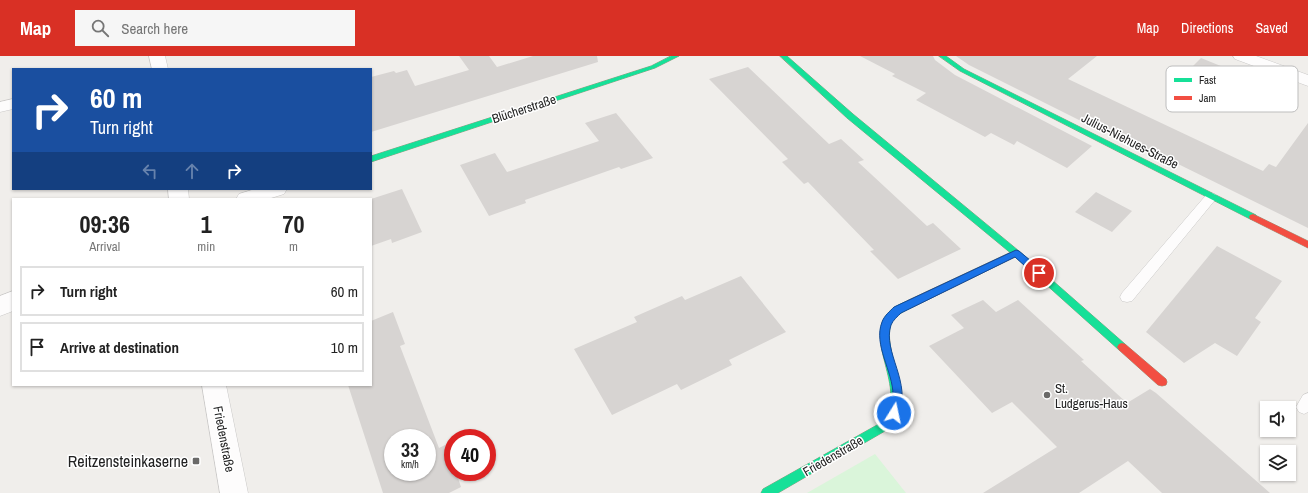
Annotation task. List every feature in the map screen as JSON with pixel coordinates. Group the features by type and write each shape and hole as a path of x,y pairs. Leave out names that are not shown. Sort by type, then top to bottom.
{"street":[{"path":"157,56 160,68"},
{"name":"Blücherstraße","path":"372,158 653,67 676,56"},
{"path":"783,56 850,116 1016,253 1162,382"},
{"name":"Julius-Niehues-Straße","path":"942,56 962,70 1308,245"},
{"path":"1241,56 1268,66"},
{"path":"1298,77 1308,81"},
{"path":"0,107 12,104"},
{"path":"249,198 274,190"},
{"name":"Friedenstraße","path":"767,493 881,428 894,413 898,395 894,371 884,339 887,322 898,310 1016,253"},
{"path":"0,306 12,300"},
{"name":"Friedenstraße","path":"214,386 234,493"}],"lane":[{"path":"1127,297 1212,197"}],"green space":[{"path":"875,454 906,493 807,493"}],"building":[{"path":"459,56 489,56 497,67 533,56 597,56 598,62 372,132 372,77 394,71 396,73 407,70 415,86 469,70"},
{"path":"860,56 933,56 935,60 955,75 1092,146 1067,168 1017,141 1014,145 991,133 985,137 916,100 926,93 892,76 895,74"},
{"path":"956,56 1097,56 1068,79 1263,171 1269,164 1276,167 1308,123 1308,228 1109,130 1105,133 969,65"},
{"path":"1201,58 1221,66 1193,66"},
{"path":"748,67 829,144 841,139 864,160 858,162 927,226 933,223 961,249 898,279 870,251 874,250 808,182 804,184 782,162 788,159 709,79"},
{"path":"616,113 653,158 621,169 619,167 525,200 526,203 489,216 460,165 495,153 507,172 599,141 585,123"},
{"path":"402,189 422,232 392,243 391,239 372,246 372,199"},
{"path":"1096,192 1132,211 1112,232 1075,212"},
{"path":"1217,246 1282,281 1255,318 1261,322 1237,356 1215,343 1184,363 1146,332"},
{"path":"741,276 786,332 729,360 732,365 681,390 677,384 612,415 574,349 637,322 634,317 682,296 685,300"},
{"name":"St. Ludgerus-Haus","path":"983,300 996,312 1018,300 1084,360 1081,361 1127,403 1150,389 1270,493 1162,493 1128,461 1079,493 983,493 1057,447 1012,402 992,413 929,346 964,328 951,315"},
{"path":"393,312 405,344 400,346 432,429 384,429 384,481 436,481 436,440 439,448 444,446 444,481 459,481 461,487 449,493 383,493 348,386 372,386 372,321"}],"traffic: fast":[{"path":"372,159 653,67 676,56"},
{"path":"783,56 850,116 1016,253 1122,347"},
{"path":"942,56 962,70 1253,217"},
{"path":"767,493 881,428 890,418 893,414 896,400 893,375 885,339 885,329 888,320 892,315 910,304"}],"traffic: jam":[{"path":"1253,217 1308,245"},
{"path":"910,304 1016,253"},
{"path":"1122,347 1162,382"}],"place":[{"name":"St. Ludgerus-Haus","path":"1047,395"},
{"name":"Reitzensteinkaserne","path":"196,461"}],"route":[{"path":"894,413 898,395 894,371 884,339 887,322 898,310 1016,253 1039,273"}]}
